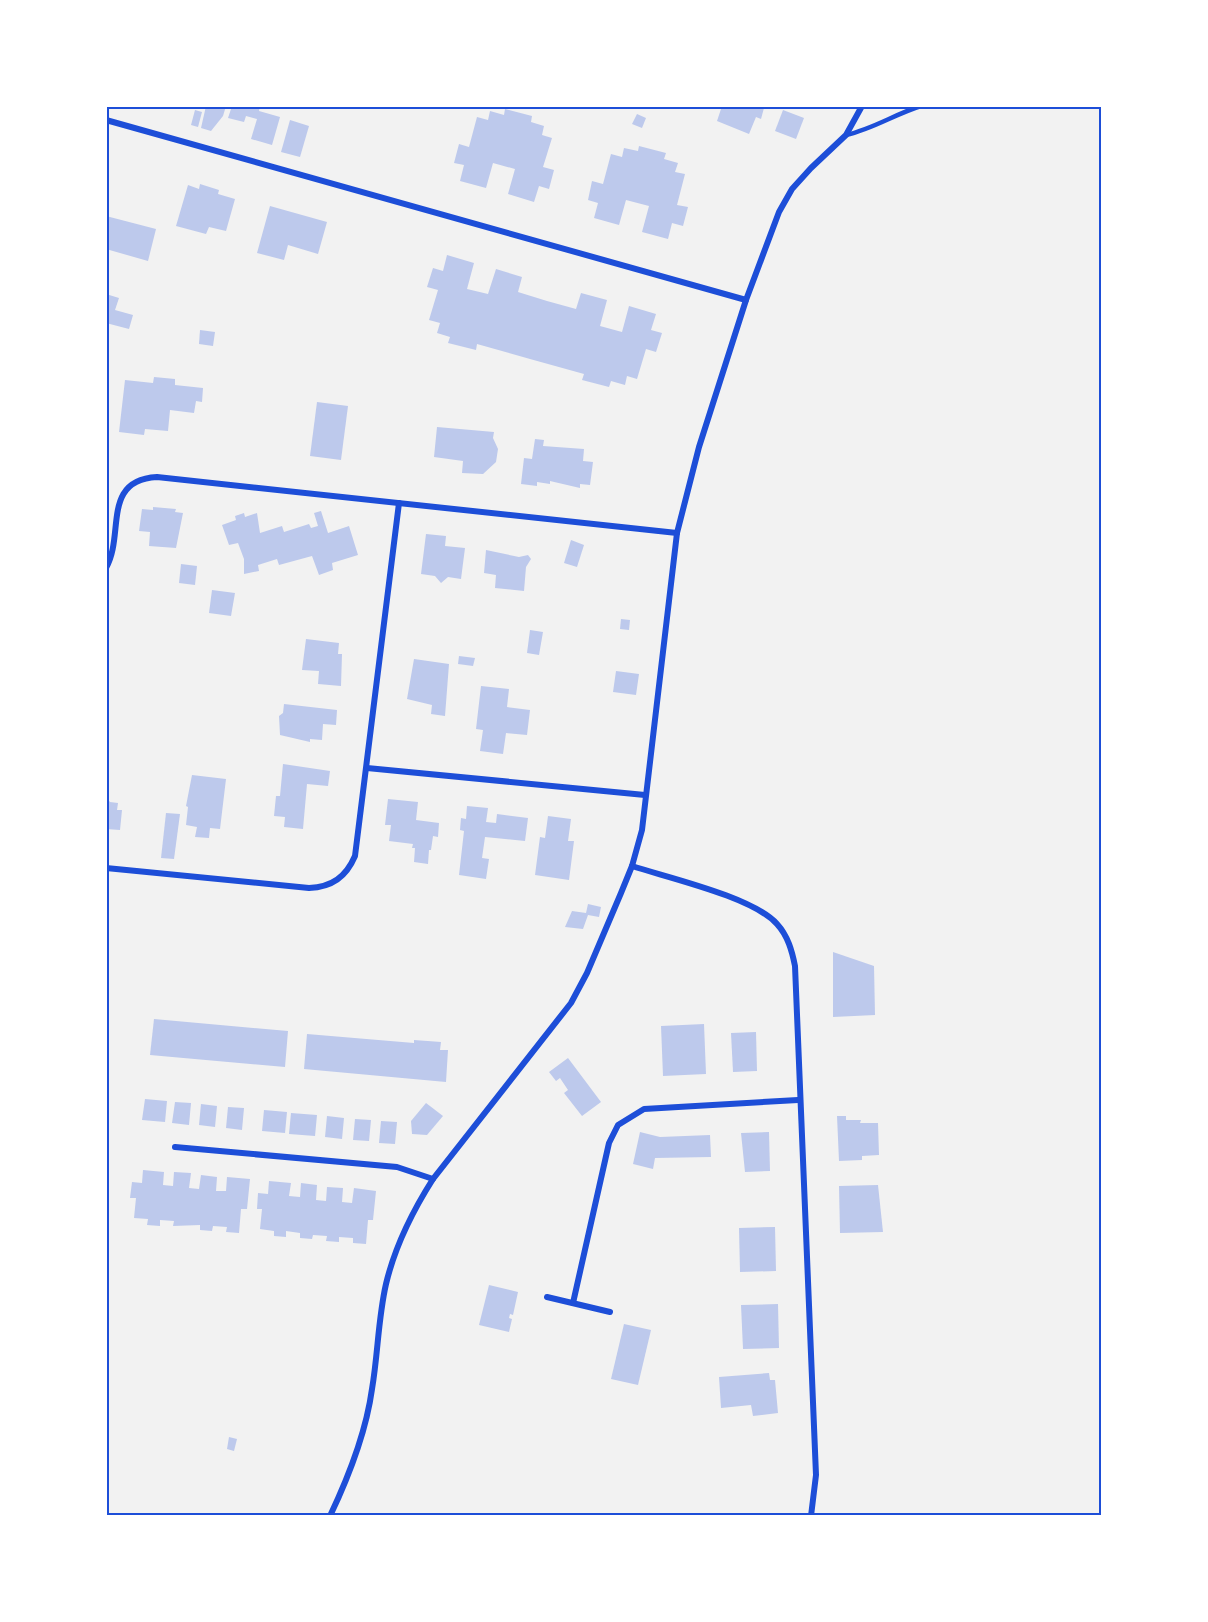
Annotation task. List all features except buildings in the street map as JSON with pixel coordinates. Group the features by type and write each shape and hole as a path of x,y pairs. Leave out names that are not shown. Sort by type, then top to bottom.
{"street":[{"path":"330,1515 345,1484 361,1438 372,1391 386,1285 395,1252 415,1209 433,1179 571,1003 587,973 632,866 642,830 677,533 699,447 746,300 779,212 792,189 846,135 862,106"},
{"path":"106,120 746,300"},
{"path":"106,568 120,500 130,485 148,477 677,533"},
{"path":"106,868 309,888 330,884 346,873 355,856 399,503"},
{"path":"367,768 645,795"},
{"path":"632,866 747,904 768,915 778,925 791,949 795,966 798,1100 816,1475 811,1515"},
{"path":"573,1303 609,1143 618,1125 626,1118 655,1107 798,1100"},
{"path":"175,1147 397,1167 433,1179"},
{"path":"547,1297 610,1312"}],"lane":[{"path":"846,135 867,130 905,111 921,106"}]}
